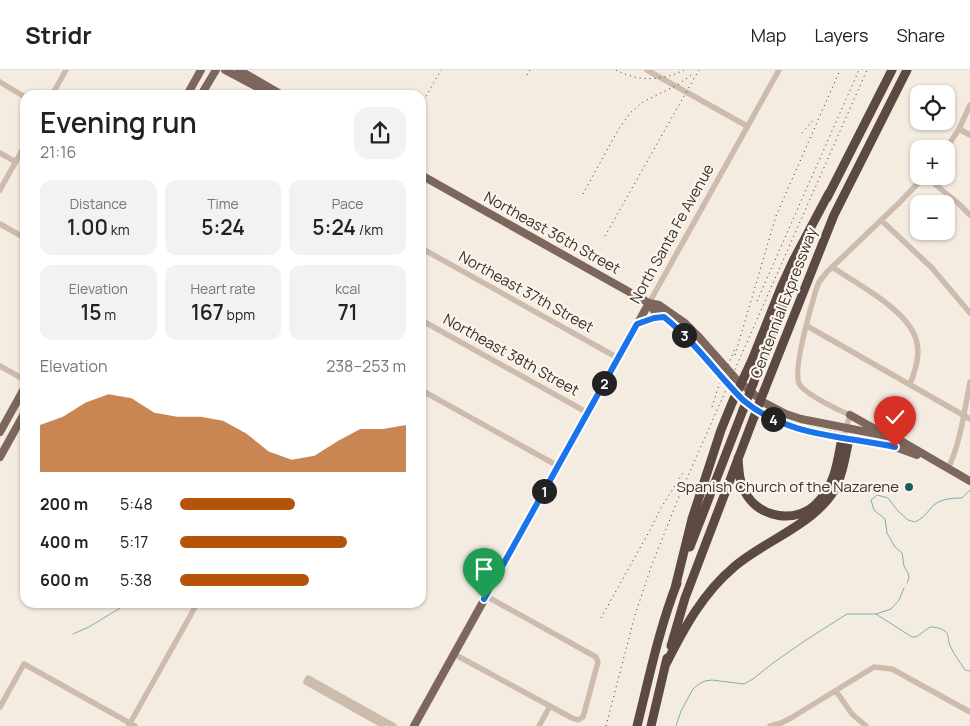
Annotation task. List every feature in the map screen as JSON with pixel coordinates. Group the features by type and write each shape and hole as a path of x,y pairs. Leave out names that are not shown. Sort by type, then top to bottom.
{"highway":[{"name":"Centennial Expressway","path":"637,726 658,643 675,588 753,384 829,193 892,70"},
{"name":"Centennial Expressway","path":"651,726 685,598 764,391 834,215 907,70"},
{"path":"675,588 698,501 721,430 786,277 829,193"},
{"path":"666,664 697,608 724,576 748,556 815,513 827,501 841,476 848,444 844,438 841,442 834,476 826,492 816,504 797,515 773,515 763,511 753,503 742,487 738,458"}],"main road":[{"path":"190,90 201,70"},
{"path":"205,90 216,70"},
{"path":"224,70 262,90"},
{"path":"239,70 273,90"},
{"name":"Northeast 36th Street","path":"426,178 649,303 659,305 685,323 708,345 741,383"},
{"path":"649,303 655,312 664,317 688,339 736,394 761,413 799,429 895,447 932,460"},
{"name":"North Santa Fe Avenue","path":"414,726 649,303"},
{"path":"637,324 654,318 664,317"},
{"path":"741,383 763,402 786,414 801,419 888,436"},
{"path":"0,432 20,396"},
{"path":"850,415 907,444 970,481"},
{"path":"0,457 20,421"},
{"path":"0,437 9,442"}],"street":[{"path":"55,90 66,70"},
{"path":"646,70 747,126"},
{"name":"North Santa Fe Avenue","path":"649,303 779,70"},
{"path":"0,82 20,94"},
{"path":"952,140 970,105"},
{"path":"959,129 970,135"},
{"path":"0,153 16,162"},
{"path":"0,190 20,154"},
{"path":"844,438 850,415 806,391 798,382 798,368 817,286 832,267 916,185"},
{"path":"936,185 970,215"},
{"path":"881,220 932,268 970,313"},
{"path":"0,224 20,235"},
{"name":"Northeast 37th Street","path":"426,251 618,358"},
{"path":"832,267 882,300 899,314 910,327 916,339 918,352 918,359 910,384"},
{"name":"Northeast 38th Street","path":"426,323 588,413"},
{"path":"807,326 967,417"},
{"path":"0,366 20,377"},
{"path":"948,469 967,417 970,382"},
{"path":"426,393 558,466"},
{"path":"454,654 575,720 580,720 583,717 597,658 486,596"},
{"path":"0,707 24,664 131,725 195,608"},
{"path":"770,726 781,724 874,667 892,669 970,712"},
{"path":"384,726 306,682 308,678 394,726"},
{"path":"836,691 852,714 866,726"},
{"path":"538,726 550,706"}],"waterway":[{"path":"907,583 909,578 904,566 902,553 895,547 887,533 885,519 874,510 871,500 877,495 888,498 908,520 915,522 922,518 937,503 949,499 962,498 970,490"},
{"path":"676,726 681,711 693,689 699,684 712,680 744,684 806,640 847,614 876,614 891,609 899,600 904,588"},
{"path":"73,634 89,627 120,608"},
{"path":"876,614 912,637 916,637 930,627 945,631 956,657 965,670 970,671"}],"railway":[{"path":"426,96 441,70"},
{"path":"527,75 530,70"},
{"path":"616,70 633,77 650,79 676,74 684,70"},
{"path":"605,236 699,70"},
{"path":"735,355 776,216 840,70"},
{"path":"757,301 859,70"},
{"path":"606,726 635,615 651,567 680,494 867,70"},
{"path":"583,194 618,130 630,113 643,102 679,84 694,73"},
{"path":"802,133 815,118"},
{"path":"712,407 735,349"},
{"path":"601,618 661,508 684,471"}],"place":[{"name":"Spanish Church of the Nazarene","path":"909,487"}],"route":[{"path":"484,599 637,324 654,318 664,317 688,339 745,402 773,419 799,429 895,447"}]}
